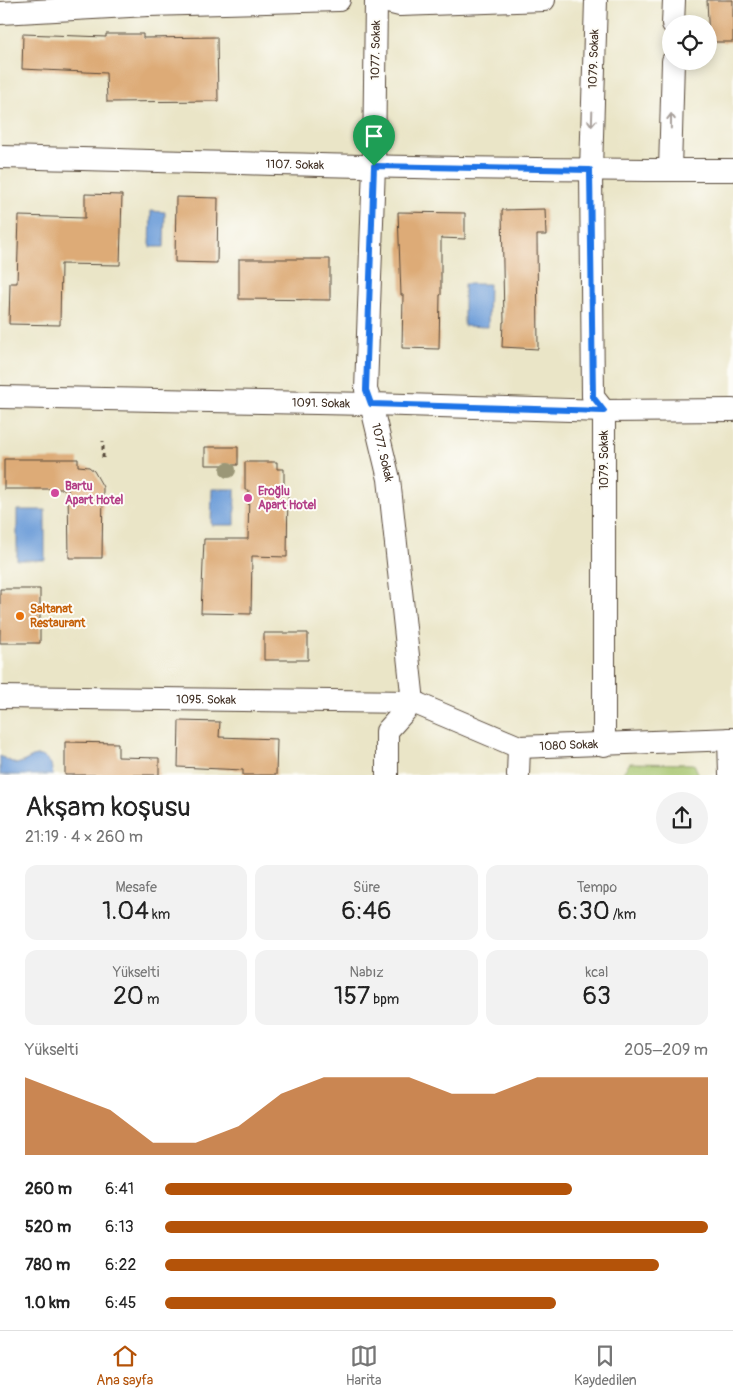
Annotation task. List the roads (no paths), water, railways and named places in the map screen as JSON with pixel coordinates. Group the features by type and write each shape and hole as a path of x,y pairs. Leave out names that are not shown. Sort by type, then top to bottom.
{"street":[{"path":"0,13 148,3 339,0"},
{"name":"1077. Sokak","path":"376,0 374,166 366,390 389,479 413,702"},
{"path":"380,0 400,5 544,0"},
{"name":"1079. Sokak","path":"596,0 590,170 593,397 604,411 604,745"},
{"path":"673,15 674,0"},
{"path":"670,170 673,70"},
{"name":"1107. Sokak","path":"0,157 590,170 733,170"},
{"name":"1091. Sokak","path":"0,397 371,404 604,411 733,410"},
{"name":"1095. Sokak","path":"0,697 413,702"},
{"path":"387,775 387,731 413,702"},
{"name":"1080 Sokak","path":"413,702 519,747 731,739"},
{"path":"730,775 731,739"},
{"path":"518,775 519,747"}],"water":[{"path":"151,211 165,212 164,247 150,247"},
{"path":"464,284 489,284 488,327 464,326"},
{"path":"212,489 235,489 235,525 211,525"},
{"path":"17,510 45,510 45,560 17,560"},
{"path":"0,756 16,764 34,756 42,756 51,764 53,775 0,775"}],"place":[{"name":"Bartu Apart Hotel","path":"55,493"},
{"name":"Eroğlu Apart Hotel","path":"248,498"},
{"name":"Saltanat Restaurant","path":"20,616"}]}
